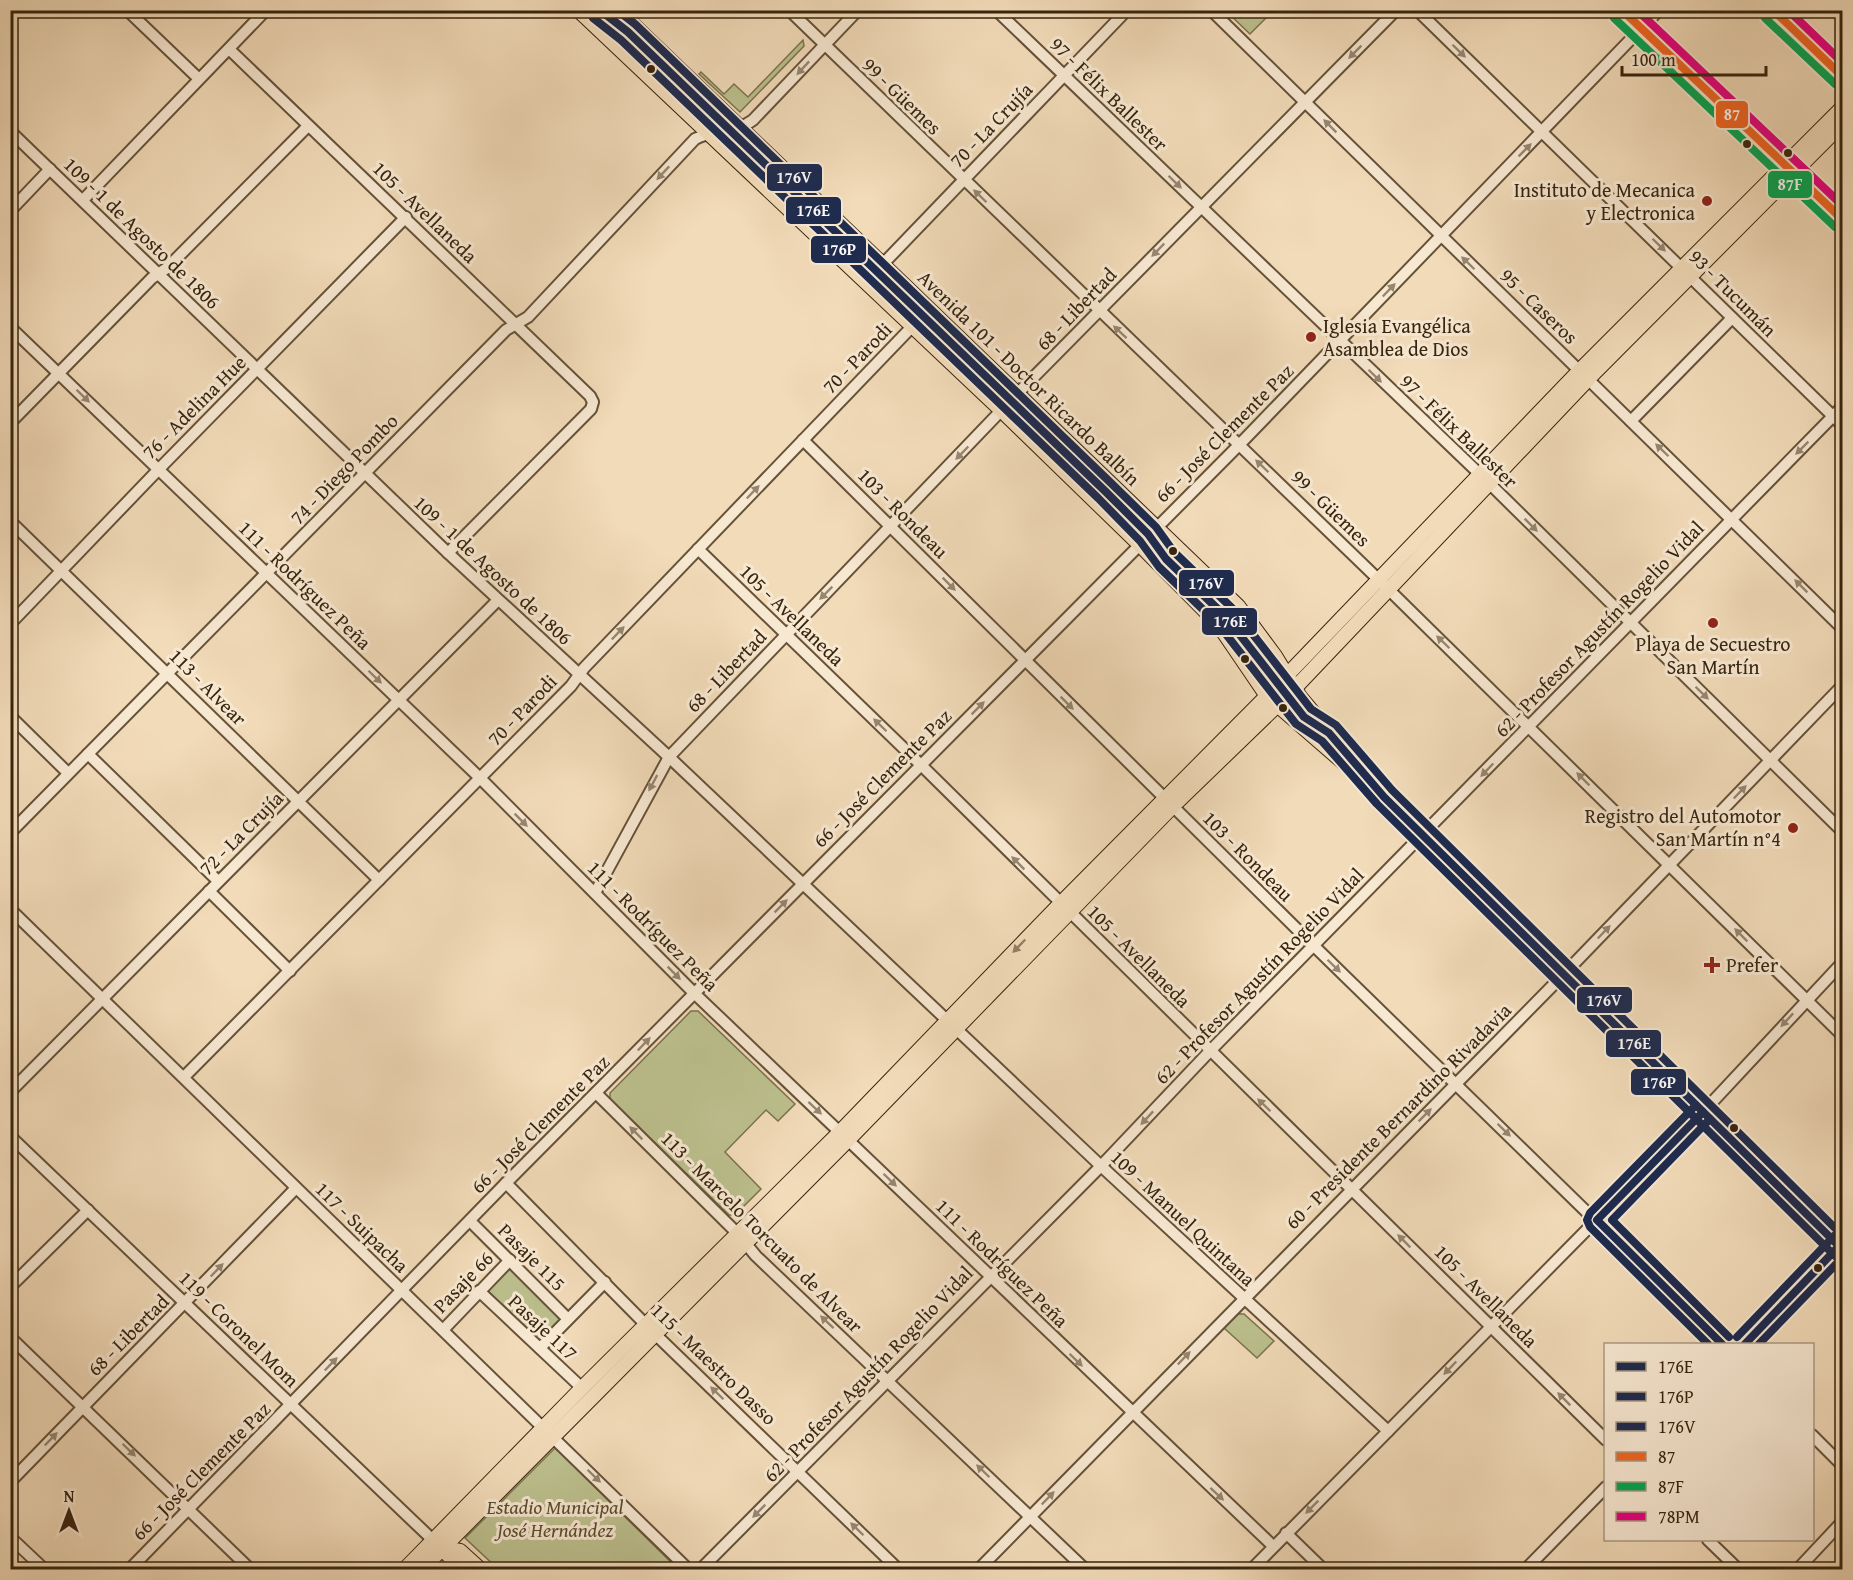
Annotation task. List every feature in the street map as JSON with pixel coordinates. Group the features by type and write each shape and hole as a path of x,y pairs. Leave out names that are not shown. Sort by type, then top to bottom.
{"main road":[{"name":"Avenida 101 - Doctor Ricardo Balbín","path":"578,10 706,134 1002,411 1139,544 1214,619 1272,700 1384,797 1841,1246"},
{"name":"Avenida 101 - Doctor Ricardo Balbín","path":"618,10 1243,612 1294,689 1384,797"},
{"path":"1791,169 1842,108"},
{"path":"404,1569 437,1544 844,1136 1064,908 1272,700 1286,674 1384,584 1584,374 1791,169 1842,124"},
{"path":"1272,700 1294,689 1384,584"},
{"path":"548,1431 582,1388 650,1328"},
{"path":"421,1569 437,1544"},
{"name":"119 - Coronel Mom","path":"437,1544 461,1569"},
{"name":"119 - Coronel Mom","path":"437,1544 460,1551 481,1569"}],"street":[{"path":"127,10 198,78"},
{"path":"83,200 198,78 230,50 266,10"},
{"name":"99 - Güemes","path":"789,10 1099,312 1384,584 1842,1035"},
{"path":"706,134 740,128 753,120 858,10"},
{"name":"97 - Félix Ballester","path":"996,10 1485,480 1842,831"},
{"name":"70 - La Crujía","path":"882,265 1127,10"},
{"name":"95 - Caseros","path":"1210,10 1842,628"},
{"name":"68 - Libertad","path":"595,893 669,757 1017,394 1396,10"},
{"name":"93 - Tucumán","path":"1417,10 1842,425"},
{"path":"1621,10 1842,219"},
{"name":"66 - José Clemente Paz","path":"129,1569 506,1183 1026,661 1156,526 1239,445 1659,10"},
{"path":"1772,10 1842,76"},
{"name":"105 - Avellaneda","path":"230,50 406,217 590,396 593,402 591,409 448,553"},
{"path":"10,423 308,126"},
{"name":"109 - 1 de Agosto de 1806","path":"10,130 448,553 804,883 951,1025"},
{"name":"74 - Diego Pombo","path":"10,833 506,330 528,317 686,149 706,134"},
{"path":"10,211 50,169"},
{"name":"76 - Adelina Hue","path":"10,624 406,217"},
{"name":"70 - Parodi","path":"184,1077 579,676 929,309"},
{"path":"1631,421 1732,318"},
{"name":"111 - Rodríguez Peña","path":"10,327 480,778 694,993 1273,1546"},
{"name":"62 - Profesor Agustín Rogelio Vidal","path":"700,1569 989,1276 1101,1166 1209,1052 1842,407"},
{"name":"103 - Rondeau","path":"802,440 1168,803 1721,1343"},
{"name":"113 - Alvear","path":"10,520 379,880"},
{"name":"105 - Avellaneda","path":"698,549 921,765 1209,1052 1604,1439"},
{"name":"72 - La Crujía","path":"10,1092 397,699 498,600"},
{"name":"60 - Presidente Bernardino Rivadavia","path":"978,1569 1564,974 1842,686"},
{"path":"10,716 68,773"},
{"path":"88,754 218,881"},
{"path":"208,891 290,971"},
{"name":"117 - Suipacha","path":"10,909 689,1569"},
{"path":"1251,1569 1703,1112 1842,963"},
{"name":"109 - Manuel Quintana","path":"951,1025 1388,1431"},
{"name":"113 - Marcelo Torcuato de Alvear","path":"596,1093 742,1237 756,1256 1086,1569"},
{"name":"119 - Coronel Mom","path":"10,1136 437,1544"},
{"name":"115 - Maestro Dasso","path":"506,1183 650,1328 899,1569"},
{"name":"68 - Libertad","path":"10,1482 186,1304 296,1188"},
{"path":"10,1287 88,1210"},
{"name":"Pasaje 115","path":"470,1221 568,1319"},
{"path":"1746,1343 1841,1246"},
{"name":"Pasaje 66","path":"442,1330 510,1260"},
{"path":"540,1348 605,1282"},
{"name":"Pasaje 117","path":"479,1291 582,1388"},
{"path":"10,1337 251,1569"},
{"path":"1814,1437 1842,1465"},
{"path":"1528,1568 1604,1488"},
{"path":"1797,1569 1842,1522"},
{"path":"1286,1533 1324,1569"},
{"path":"10,1537 45,1569"},
{"path":"1710,1541 1739,1569"}],"green space":[{"path":"1226,11 1273,11 1250,34"},
{"path":"803,40 804,46 740,112 699,74 701,72 724,94 734,84 748,97"},
{"path":"691,1011 698,1011 795,1104 778,1121 766,1110 725,1152 761,1189 735,1215 729,1215 610,1099 610,1093"},
{"path":"509,1267 563,1320 541,1342 487,1290"},
{"path":"1238,1314 1244,1314 1274,1341 1257,1358 1224,1328"},
{"name":"Estadio Municipal José Hernández","path":"555,1448 678,1569 498,1569 465,1538"}],"transit line":[{"name":"176E","path":"600,10 628,32 1105,491 1148,534 1166,559 1226,617 1304,717 1329,733 1384,797 1842,1249"},
{"name":"176V","path":"617,10 635,24 1156,527 1174,552 1234,610 1311,709 1336,725 1392,790 1842,1235"},
{"name":"87","path":"1622,10 1842,219"},
{"name":"78PM","path":"1637,10 1842,205"},
{"name":"87","path":"1773,10 1842,76"},
{"name":"78PM","path":"1788,10 1842,62"},
{"name":"176P","path":"593,18 621,40 1098,498 1140,541 1159,567 1218,624 1296,724 1322,741 1377,804 1835,1256"},
{"name":"87F","path":"1614,18 1835,227"},
{"name":"87F","path":"1765,18 1835,84"},
{"name":"176P","path":"1696,1105 1590,1213 1587,1220 1590,1227 1707,1343"},
{"name":"176E","path":"1703,1112 1597,1220 1721,1343"},
{"name":"176V","path":"1710,1119 1612,1220 1729,1337"},
{"name":"176V","path":"1737,1337 1834,1236"},
{"name":"176E","path":"1746,1343 1842,1243"},
{"name":"176P","path":"1760,1343 1842,1258"}],"place":[{"name":"Instituto de Mecanica y Electronica","path":"1707,201"},
{"name":"Iglesia Evangélica Asamblea de Dios","path":"1311,337"},
{"name":"Playa de Secuestro San Martín","path":"1713,623"},
{"name":"Registro del Automotor San Martín n°4","path":"1793,828"},
{"name":"Prefer","path":"1712,965"}]}
